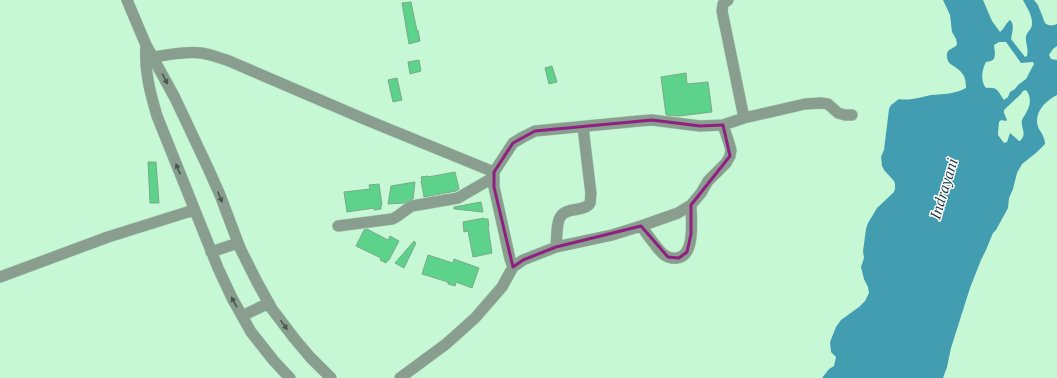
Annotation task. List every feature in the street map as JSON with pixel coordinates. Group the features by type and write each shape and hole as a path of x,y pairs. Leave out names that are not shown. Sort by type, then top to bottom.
{"street":[{"path":"126,0 146,45 175,98 208,168 238,242 254,276 269,303 294,338 310,357 332,378"},
{"path":"728,0 723,4 722,11 744,118"},
{"path":"146,45 146,70 157,116 211,252 229,292 252,332 274,361 290,378"},
{"path":"153,57 189,53 201,53 216,57 494,175"},
{"path":"338,226 392,220 412,206 458,198 489,180 494,175 513,144 536,131 652,120 700,126 723,125 744,118 805,104 821,103 828,104 838,113 852,115"},
{"path":"400,378 446,344 475,318 502,287 513,268 523,260 556,247 612,235 641,226 678,213 691,205 701,193 708,181 726,163 730,156 729,144 723,125"},
{"path":"556,247 558,223 562,214 584,207 590,203 591,194 583,127"},
{"path":"494,175 494,187 513,268"},
{"path":"641,226 663,254 668,258 679,258 684,255 689,247 691,234 691,205"},
{"path":"0,277 108,237 194,210"},
{"path":"211,252 238,242"},
{"path":"242,316 269,303"}],"highlighted area":[{"path":"652,120 700,126 723,125 730,156 691,205 691,234 687,252 679,258 668,257 641,226 556,247 523,260 513,267 494,187 494,172 513,143 535,131"}],"water":[{"name":"Indrayani","path":"943,0 983,0 992,21 1000,32 1010,20 1012,22 1013,29 1011,39 1025,57 1027,56 1026,36 1031,28 1032,21 1023,0 1034,0 1038,5 1045,23 1048,25 1057,24 1057,46 1049,55 1051,59 1057,60 1057,95 1044,104 1038,113 1037,118 1037,123 1044,138 1045,144 1022,164 1017,173 1009,198 1008,208 993,233 970,288 943,378 822,378 829,369 834,366 836,357 831,352 830,342 836,327 841,320 865,301 869,293 861,267 864,258 863,251 866,229 877,208 894,192 895,189 894,181 882,166 881,157 884,150 889,109 891,105 899,99 911,99 949,93 966,88 963,74 950,64 947,57 949,50 957,44 952,32 950,15","holes":["999,42 1006,42 1021,63 1033,62 1034,64 1026,79 1010,92 1008,97 1004,100 996,89 986,88 982,79 986,62 994,59 994,45","1026,90 1030,97 1030,103 1022,120 1024,133 1022,138 1019,141 1010,133 1007,142 1004,143 998,135 999,122 1001,120 1007,120 1004,110 1023,91"]}],"building":[{"path":"411,2 420,41 409,44 402,3"},
{"path":"419,60 421,71 410,74 408,62"},
{"path":"552,66 557,82 549,84 545,68"},
{"path":"686,73 687,84 708,82 712,112 679,116 666,115 661,77"},
{"path":"397,78 402,100 393,102 388,80"},
{"path":"148,162 156,162 159,203 150,203"},
{"path":"455,172 459,189 456,191 424,197 421,177"},
{"path":"415,182 413,199 404,203 388,204 391,186"},
{"path":"379,184 382,205 381,209 374,210 374,208 347,212 344,192 370,189 369,185"},
{"path":"481,202 483,212 454,209 454,207"},
{"path":"484,218 488,219 492,253 473,257 468,231 464,232 463,222"},
{"path":"367,229 388,240 390,236 399,241 386,263 380,260 381,258 356,246 364,230"},
{"path":"414,241 416,243 404,268 395,263"},
{"path":"428,255 453,263 454,259 479,268 472,288 456,282 455,286 448,284 448,282 422,274"}]}
